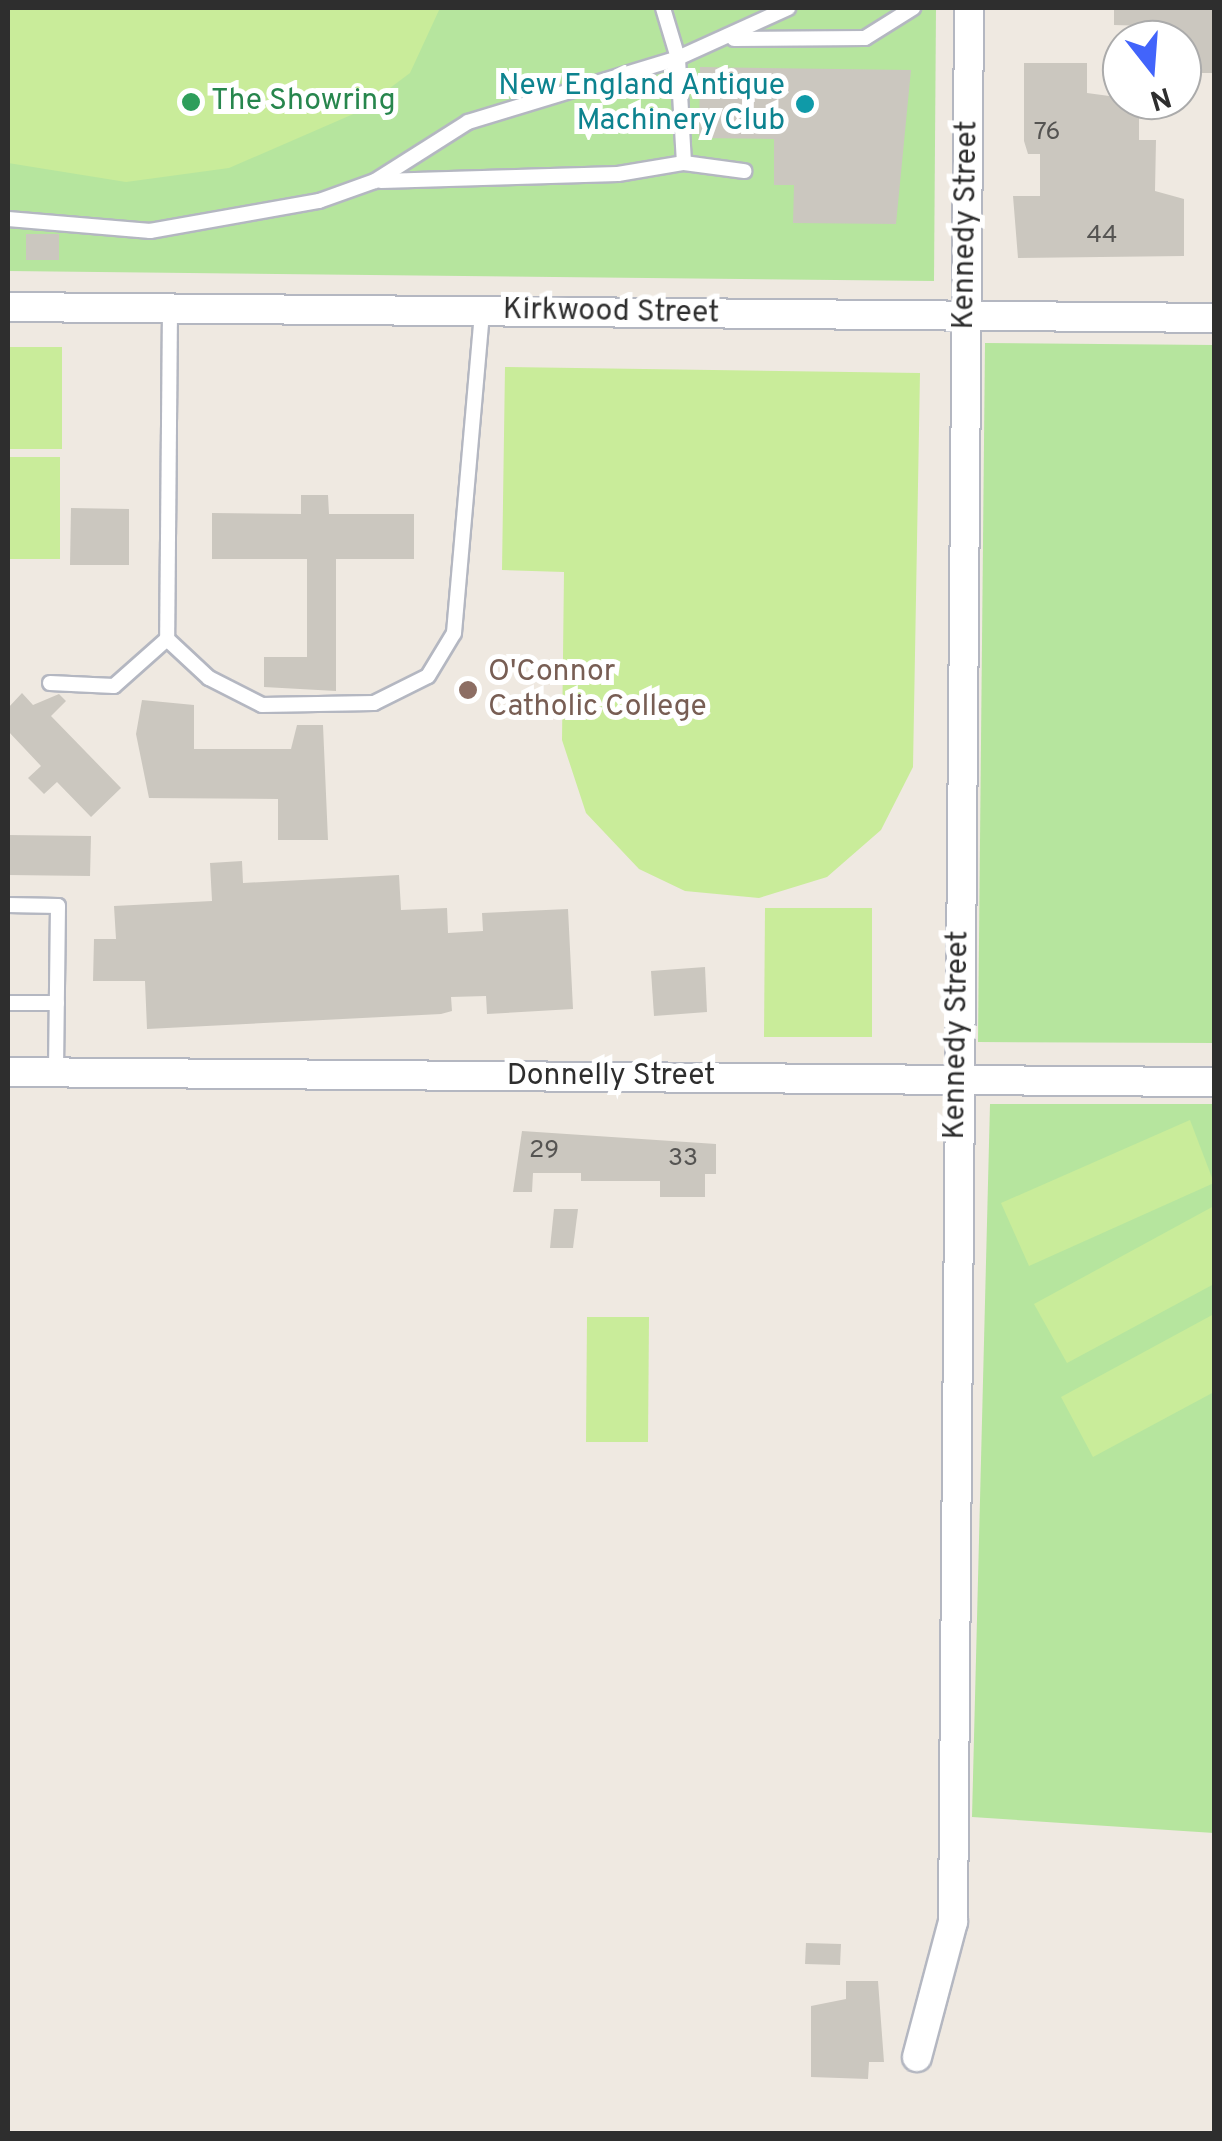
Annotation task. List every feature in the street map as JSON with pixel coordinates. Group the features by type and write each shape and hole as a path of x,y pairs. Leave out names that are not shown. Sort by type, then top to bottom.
{"street":[{"name":"Kennedy Street","path":"917,2057 953,1922 969,8"},
{"name":"Kirkwood Street","path":"8,308 1214,318"},
{"name":"Donnelly Street","path":"8,1072 1214,1082"}],"lane":[{"path":"663,8 678,58 684,163"},
{"path":"376,181 468,122 678,58 730,39 788,8"},
{"path":"730,39 866,38 913,8"},
{"path":"8,219 92,229 215,226 376,181 618,174 684,163 744,171"},
{"path":"50,682 114,686 166,639 170,309"},
{"path":"166,639 209,678 262,705 374,703 428,676 454,633 466,565 482,312"},
{"path":"8,905 58,906 56,1073"},
{"path":"8,1003 57,1003"}],"green space":[{"path":"8,8 936,8 934,281 8,271"},
{"name":"The Showring","path":"8,8 440,8 410,73 358,112 229,168 126,182 8,163"},
{"path":"985,343 1214,345 1214,1043 978,1042"},
{"path":"8,347 62,347 62,449 8,449"},
{"path":"505,367 920,373 913,767 881,830 827,877 759,898 685,891 639,869 586,813 562,740 564,572 502,570"},
{"path":"8,457 60,457 60,559 8,559"},
{"path":"765,908 872,908 872,1037 764,1037"},
{"path":"990,1104 1214,1104 1214,1833 972,1817"},
{"path":"1190,1120 1214,1183 1029,1266 1001,1203"},
{"path":"1214,1206 1214,1284 1067,1363 1034,1304"},
{"path":"1214,1314 1214,1392 1093,1457 1061,1397"},
{"path":"587,1317 649,1317 648,1442 586,1442"}],"building":[{"path":"1114,8 1214,8 1214,73 1202,73 1202,20 1114,20"},
{"path":"1024,63 1087,63 1087,93 1102,95 1102,120 1139,120 1139,140 1156,140 1155,191 1184,199 1184,256 1018,258 1013,196 1040,196 1040,154 1028,154 1024,141"},
{"name":"New England Antique Machinery Club","path":"700,67 911,70 896,224 793,223 794,185 774,185 774,139 699,138"},
{"path":"26,234 59,234 59,260 26,260"},
{"path":"301,495 328,495 329,514 414,514 414,559 336,559 336,691 264,687 264,657 307,657 307,559 212,559 212,513 301,514"},
{"path":"71,508 129,509 129,565 70,565"},
{"path":"22,693 33,705 59,694 66,701 51,716 121,788 91,817 57,782 44,794 28,778 41,766 8,731 8,708"},
{"path":"142,700 194,705 194,749 291,749 297,725 323,725 328,840 278,840 278,799 149,798 136,734"},
{"path":"8,835 91,836 90,876 8,875"},
{"path":"242,861 243,883 399,875 401,910 447,908 448,933 483,931 482,913 568,909 573,1009 487,1014 486,996 451,997 452,1011 441,1014 147,1029 145,981 93,981 94,939 116,939 114,906 212,901 210,863"},
{"path":"705,967 707,1012 654,1016 651,971"},
{"path":"522,1131 716,1144 716,1174 705,1174 705,1197 660,1197 660,1181 581,1181 581,1173 533,1173 532,1192 513,1192"},
{"path":"554,1209 578,1209 573,1248 550,1248"},
{"path":"806,1943 841,1944 840,1965 805,1964"},
{"path":"846,1981 878,1981 884,2062 869,2062 868,2079 811,2077 811,2006 846,1999"}],"place":[{"name":"The Showring","path":"191,102"},
{"name":"New England Antique Machinery Club","path":"805,104"},
{"name":"O'Connor Catholic College","path":"468,690"}]}
